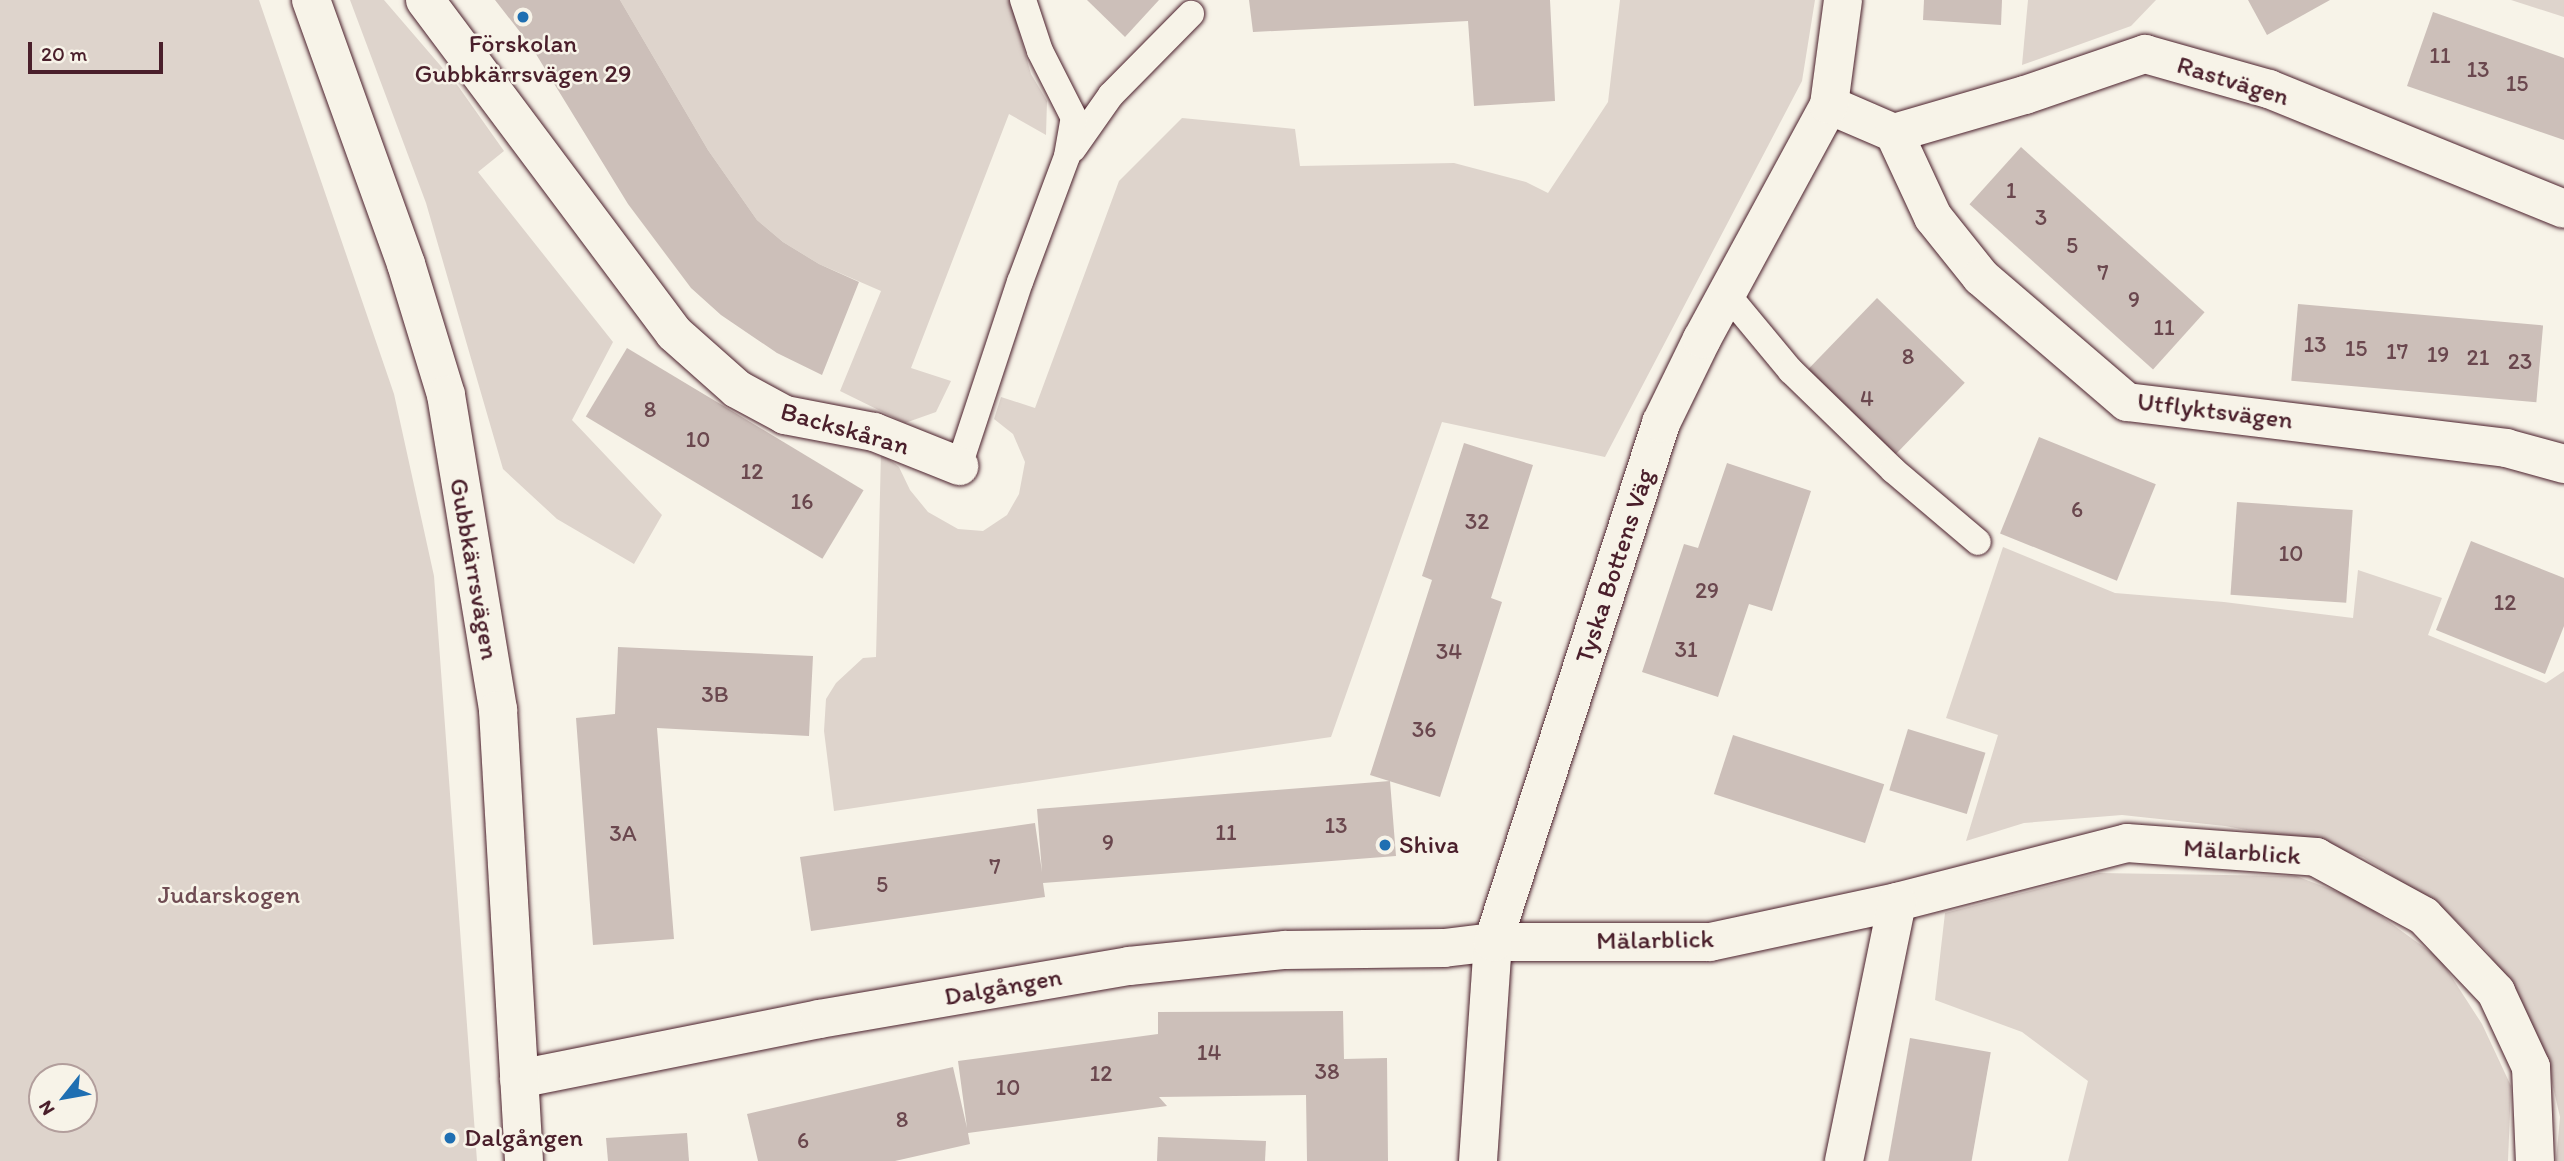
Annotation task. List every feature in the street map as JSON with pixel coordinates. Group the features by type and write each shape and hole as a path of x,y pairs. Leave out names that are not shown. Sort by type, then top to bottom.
{"street":[{"name":"Gubbkärrsvägen","path":"311,0 406,264 446,395 498,709 524,1161"},
{"name":"Backskåran","path":"425,0 674,333 737,389 785,415 874,432 959,466"},
{"name":"Tyska Bottens Väg","path":"1478,1161 1493,942 1661,423 1829,105 1843,0"},
{"name":"Rastvägen","path":"1894,134 2025,95 2145,54 2269,89 2564,209"},
{"path":"1829,105 1894,134"},
{"name":"Utflyktsvägen","path":"1894,134 1933,217 1981,277 2127,402 2506,448 2564,464"},
{"name":"Mälarblick","path":"1493,942 1710,942 1897,902 2127,843 2316,857 2424,916 2496,992 2531,1067 2535,1161"},
{"path":"1844,1161 1897,902"},
{"name":"Dalgången","path":"519,1079 713,1043 819,1019 1129,966 1285,950 1444,948 1493,942"}],"lane":[{"name":"Backskåran","path":"959,466 1020,282 1068,156 1074,118 1041,51 1023,0"},
{"path":"1068,156 1111,95 1191,14"},
{"path":"1727,294 1791,371 1893,470 1978,542"}],"green space":[{"name":"Judarskogen","path":"0,0 259,0 394,394 434,576 477,1161 0,1161"},
{"path":"350,0 384,0 458,86 504,151 478,172 613,342 572,420 662,515 634,564 557,519 503,469 426,203"},
{"path":"620,0 1010,0 1031,74 1047,101 1046,135 1009,114 911,368 951,381 936,412 905,423 840,391 881,291 819,264 783,242 757,220 708,150"},
{"path":"1620,0 1815,0 1802,81 1605,457 1442,422 1331,737 834,811 824,731 826,699 836,683 863,658 876,657 881,453 899,467 910,490 928,512 958,529 983,531 1007,515 1019,494 1025,462 1013,434 994,419 1001,397 1035,408 1119,181 1182,118 1295,129 1300,166 1454,163 1526,182 1548,193 1608,102"},
{"path":"2028,0 2156,0 2131,26 2022,65"},
{"path":"2511,0 2564,0 2564,17"},
{"path":"2003,547 2115,593 2224,602 2353,618 2358,570 2442,598 2428,635 2546,683 2564,671 2564,1161 2556,1161 2560,1117 2546,1057 2523,1004 2487,951 2445,910 2363,857 2322,844 2225,826 2122,815 2024,823 1966,841 1998,735 1946,718"},
{"path":"2099,873 2296,876 2359,900 2440,959 2482,1024 2511,1086 2508,1161 2068,1161 2088,1081 2022,1032 1935,1000 1945,913"}],"building":[{"path":"495,0 620,0 708,150 757,220 783,242 819,264 859,282 822,375 777,353 721,315 691,288 628,204 531,46"},
{"path":"1087,0 1159,0 1125,37"},
{"path":"1249,0 1550,0 1555,101 1474,106 1468,21 1253,32"},
{"path":"1924,0 2002,0 2001,25 1923,20"},
{"path":"2248,0 2330,0 2267,35"},
{"path":"2433,12 2564,58 2564,140 2407,86"},
{"path":"2021,147 2205,312 2153,369 1969,204"},
{"path":"1877,298 1965,383 1892,458 1804,374"},
{"path":"2298,304 2543,325 2536,402 2291,381"},
{"path":"627,348 864,490 822,559 586,417"},
{"path":"2039,437 2156,484 2117,581 2000,533"},
{"path":"1464,443 1533,465 1491,598 1502,602 1440,797 1370,775 1432,580 1422,576"},
{"path":"1727,463 1811,491 1772,611 1749,604 1718,697 1642,672 1684,544 1698,548"},
{"path":"2237,502 2353,510 2346,603 2231,595"},
{"path":"2471,541 2564,578 2564,626 2545,674 2436,630"},
{"path":"618,647 813,656 809,736 657,728 674,939 593,945 576,718 615,714"},
{"path":"1908,729 1985,753 1967,814 1889,790"},
{"path":"1733,735 1884,784 1865,843 1714,794"},
{"path":"1390,781 1396,856 1043,883 1045,897 811,931 800,857 1035,823 1042,872 1037,809"},
{"path":"1343,1011 1344,1059 1387,1058 1388,1161 1307,1161 1306,1095 1159,1097 1167,1106 968,1133 970,1144 895,1161 758,1161 747,1114 953,1067 967,1128 958,1061 1158,1034 1158,1012"},
{"path":"1910,1038 1991,1052 1972,1161 1888,1161"},
{"path":"687,1133 689,1161 608,1161 606,1138"},
{"path":"1158,1137 1266,1141 1265,1161 1157,1161"}],"place":[{"name":"Förskolan Gubbkärrsvägen 29","path":"523,17"},
{"name":"Shiva","path":"1385,845"},
{"name":"Dalgången","path":"450,1138"}]}
